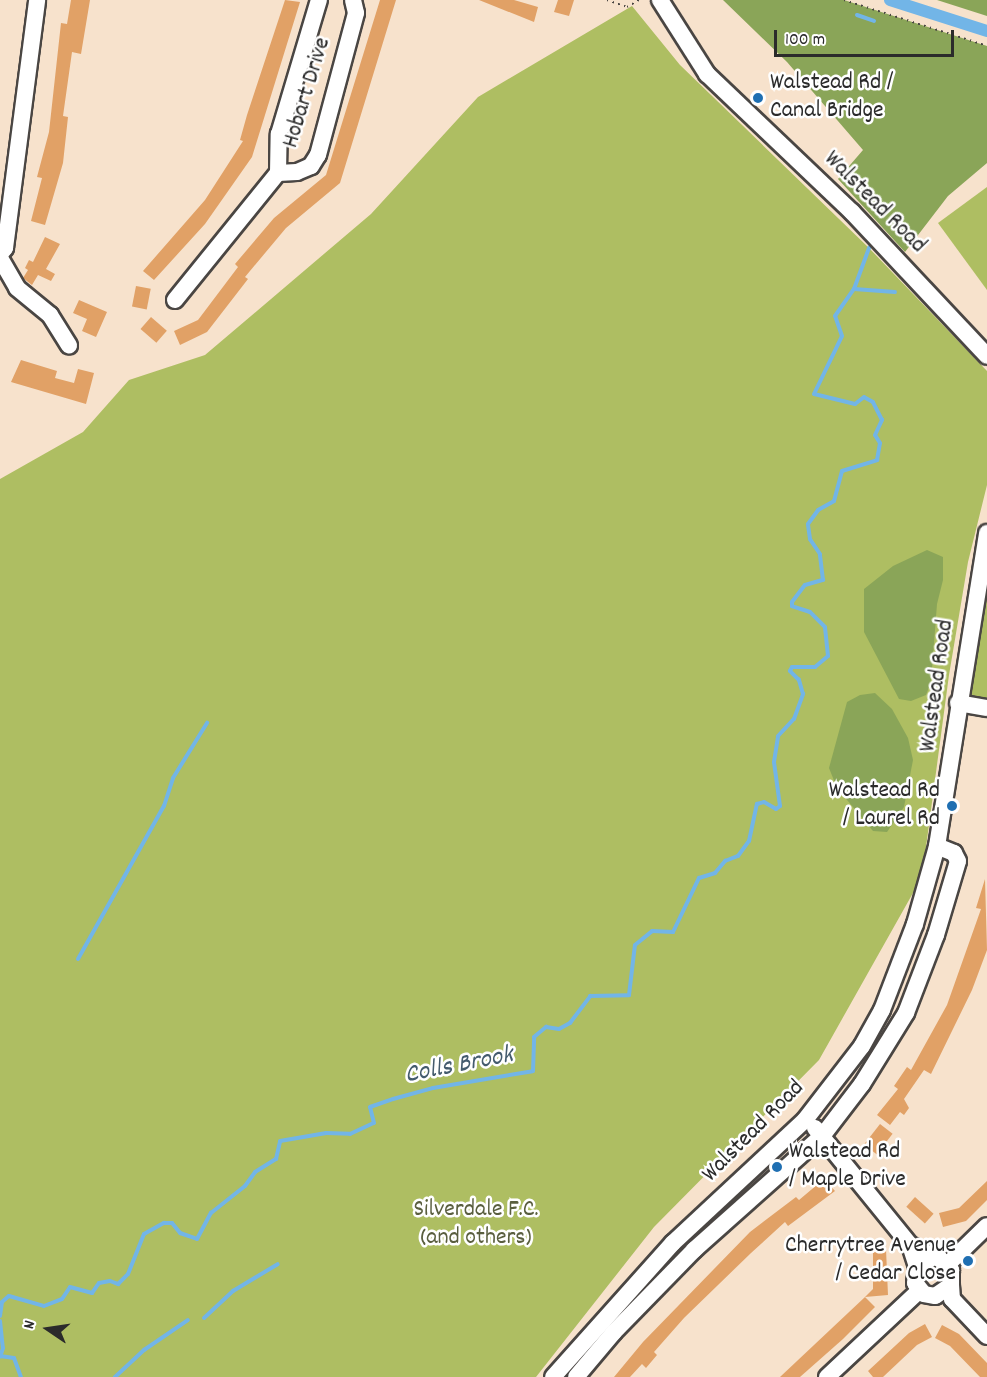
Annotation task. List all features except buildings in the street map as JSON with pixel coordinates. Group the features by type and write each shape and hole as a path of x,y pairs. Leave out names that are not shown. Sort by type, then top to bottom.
{"street":[{"path":"38,0 5,248 0,256 17,288 51,315 69,345"},
{"name":"Hobart Drive","path":"175,300 278,173 279,134 319,0"},
{"name":"Hobart Drive","path":"278,173 297,172 311,166 318,156 356,13 353,0"},
{"name":"Walstead Road","path":"660,0 707,74 852,212 987,356"},
{"name":"Walstead Road","path":"553,1377 673,1243 805,1120 862,1046 882,1010 915,924 938,846 958,703 987,533"},
{"path":"958,703 987,708"},
{"name":"Walstead Road","path":"823,1135 885,1050 921,979 958,861 954,853 938,846"},
{"path":"805,1120 823,1135 924,1262 948,1264 987,1226"},
{"path":"576,1377 614,1332 694,1250 823,1135"},
{"path":"924,1262 915,1283 919,1290 935,1296 952,1292"},
{"path":"948,1264 952,1292 987,1336"},
{"path":"828,1377 919,1290"}],"path":[{"path":"607,0 627,6 639,0"},
{"path":"844,0 987,46"}],"green space":[{"path":"723,0 844,0 987,46 987,163 948,196 905,252 838,179 863,150 787,62"},
{"path":"937,0 987,0 987,16"},
{"name":"Silverdale F.C. (and others)","path":"632,6 680,65 869,248 987,371 987,485 968,562 949,675 922,877 819,1060 654,1227 536,1377 0,1377 0,479 83,432 129,380 205,355 371,214 478,97"},
{"path":"987,187 987,290 938,223"},
{"path":"927,550 943,557 943,580 937,604 931,682 926,695 911,701 899,699 864,632 864,589 893,566"},
{"path":"987,559 987,703 962,698"},
{"path":"875,693 892,709 908,738 913,760 904,807 887,832 873,831 837,788 829,768 847,702 860,695"}],"waterway":[{"path":"890,0 987,31"},
{"name":"Colls Brook","path":"857,15 874,21"},
{"name":"Colls Brook","path":"0,1316 2,1302 9,1296 44,1306 62,1299 70,1287 92,1293 99,1283 110,1281 118,1284 128,1274 144,1234 164,1223 172,1223 180,1233 197,1239 211,1213 245,1186 255,1172 276,1159 280,1141 326,1133 350,1134 374,1123 370,1107 393,1099 433,1088 533,1071 534,1037 546,1027 559,1029 570,1023 590,996 629,995 635,945 652,931 673,932 699,878 715,873 725,861 738,856 749,841 757,804 764,802 776,809 780,806 774,762 778,736 794,719 803,694 799,680 790,671 792,667 815,667 828,656 825,627 810,612 792,606 792,602 805,585 823,580 820,554 810,539 808,524 818,510 834,501 842,471 877,460 880,443 875,435 882,420 873,402 864,397 855,404 814,394 842,336 835,316 854,289 869,248"},
{"path":"854,289 895,292"},
{"path":"78,959 164,806 173,778 207,723"},
{"path":"204,1318 233,1291 278,1264"},
{"path":"115,1377 144,1350 188,1320"},
{"name":"Colls Brook","path":"0,1321 3,1348 0,1357"},
{"path":"0,1356 14,1358 21,1377"}],"place":[{"name":"Walstead Rd / Canal Bridge","path":"758,98"},
{"name":"Walstead Rd / Laurel Rd","path":"952,806"},
{"name":"Walstead Rd / Maple Drive","path":"777,1167"},
{"name":"Cherrytree Avenue / Cedar Close","path":"968,1261"}]}
